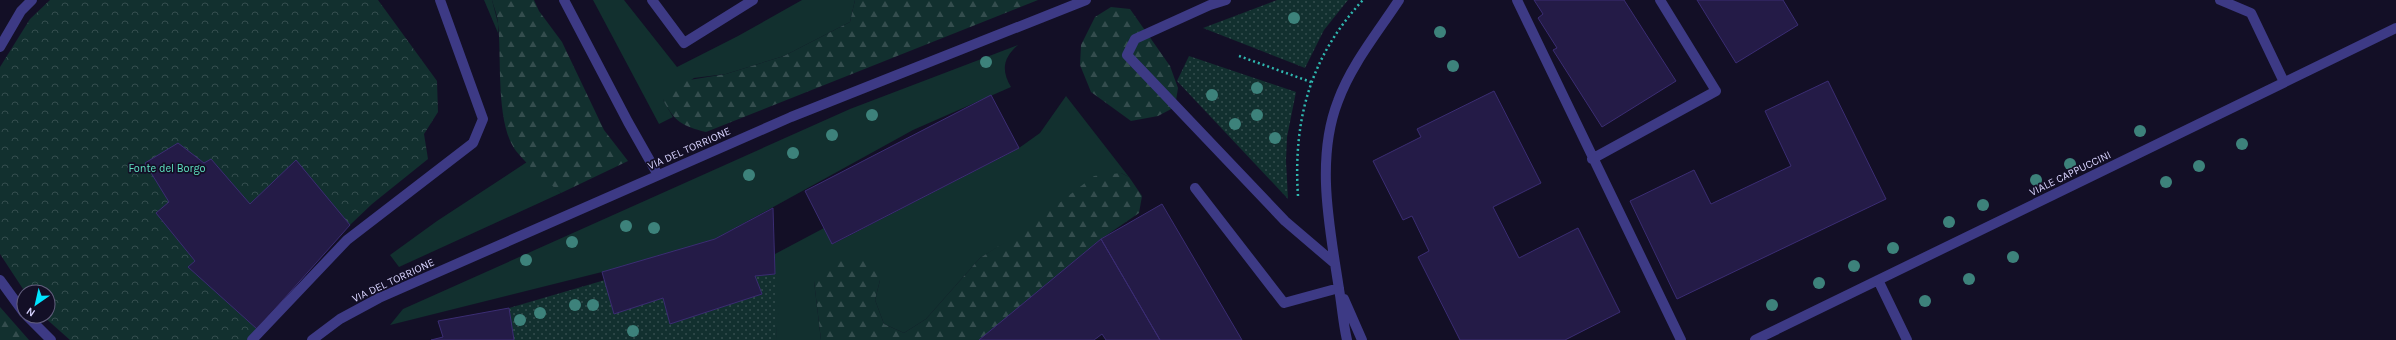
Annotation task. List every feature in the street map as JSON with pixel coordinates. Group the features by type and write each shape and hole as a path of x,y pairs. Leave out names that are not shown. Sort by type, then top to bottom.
{"street":[{"path":"0,47 21,11 32,0"},
{"path":"252,340 347,240 473,143 483,119 440,0"},
{"path":"564,0 628,122 658,175"},
{"path":"652,0 684,43 753,0"},
{"name":"VIA DEL TORRIONE","path":"312,340 340,319 379,298 790,116 1086,0"},
{"path":"1226,0 1210,5 1135,39 1127,55 1285,221 1333,262"},
{"path":"1347,340 1328,226 1327,149 1332,116 1338,99 1360,60 1399,0"},
{"path":"1517,0 1592,159 1681,340"},
{"path":"1592,159 1716,90 1660,0"},
{"path":"2220,0 2251,13 2284,82"},
{"name":"VIALE CAPPUCCINI","path":"1755,340 2396,28"},
{"path":"1195,188 1284,303 1339,288"},
{"path":"0,280 16,302"},
{"path":"1878,280 1907,340"},
{"path":"1339,288 1362,340"},
{"path":"35,324 51,340"}],"path":[{"path":"1239,56 1311,82"}],"green space":[{"name":"Fonte del Borgo","path":"50,0 378,0 437,81 438,112 424,134 428,159 372,204 249,321 257,329 247,340 70,340 52,324 56,324 56,284 20,284 0,254 0,67 30,19"},
{"path":"484,0 492,0 498,23 498,33"},
{"path":"492,0 534,0 539,11 562,42 604,130 628,161 561,193 521,157 509,139 505,124 502,107 498,21"},
{"path":"593,0 624,0 677,67 738,36 802,0 855,0 850,22 784,56 726,74 694,78 663,100 673,117 659,124"},
{"path":"855,0 1038,0 706,132 691,128 680,122 671,113 663,100 671,83 726,74 784,56 850,22"},
{"path":"1277,0 1348,0 1324,30 1305,68 1203,28"},
{"path":"1111,7 1130,9 1170,66 1178,88 1175,107 1158,116 1131,121 1091,92 1080,65 1081,45 1095,17"},
{"path":"1018,45 1009,55 1005,64 1006,75 1011,87 913,130 715,239 630,265 390,325 403,309 850,109"},
{"path":"1189,56 1296,92 1287,137 1286,161 1288,199 1177,81"},
{"path":"1066,96 1129,177 1121,173 980,258 926,319 904,333 884,324 875,300 880,280 814,281 821,340 777,340 774,298 775,254 824,228 833,244 1019,148 1040,133"},
{"path":"527,162 561,193 399,267 390,255 437,221"},
{"path":"1121,173 1129,177 1142,196 1139,213 1101,239 979,340 821,340 814,281 831,261 861,256 876,262 880,280 875,300 884,324 904,333 926,319 980,258 1027,228 1094,176"},
{"path":"775,274 777,340 514,340 509,308 605,280 614,314 663,298 670,324 762,294 755,276"},
{"path":"0,307 29,340 0,340"}],"building":[{"path":"1534,0 1624,0 1676,81 1602,127 1553,50 1557,48 1538,18 1543,14"},
{"path":"1697,0 1783,0 1798,25 1736,63"},
{"path":"1828,81 1886,199 1677,299 1630,201 1694,170 1711,204 1791,166 1765,111"},
{"path":"1494,91 1541,183 1493,207 1519,258 1578,228 1620,312 1565,340 1460,340 1418,257 1429,251 1412,216 1403,220 1373,161 1421,137 1417,129"},
{"path":"991,95 1019,148 832,244 805,191"},
{"path":"178,143 204,163 211,159 250,204 296,160 350,225 257,329 188,267 195,261 156,213 169,202 145,163"},
{"path":"1162,204 1242,340 1160,340 1101,239"},
{"path":"773,208 775,274 755,276 762,294 670,324 663,298 614,314 602,272 715,239"},
{"path":"1101,239 1160,340 1106,340 1102,334 1094,340 979,340"},
{"path":"509,308 514,340 431,340 443,337 438,321"}]}
